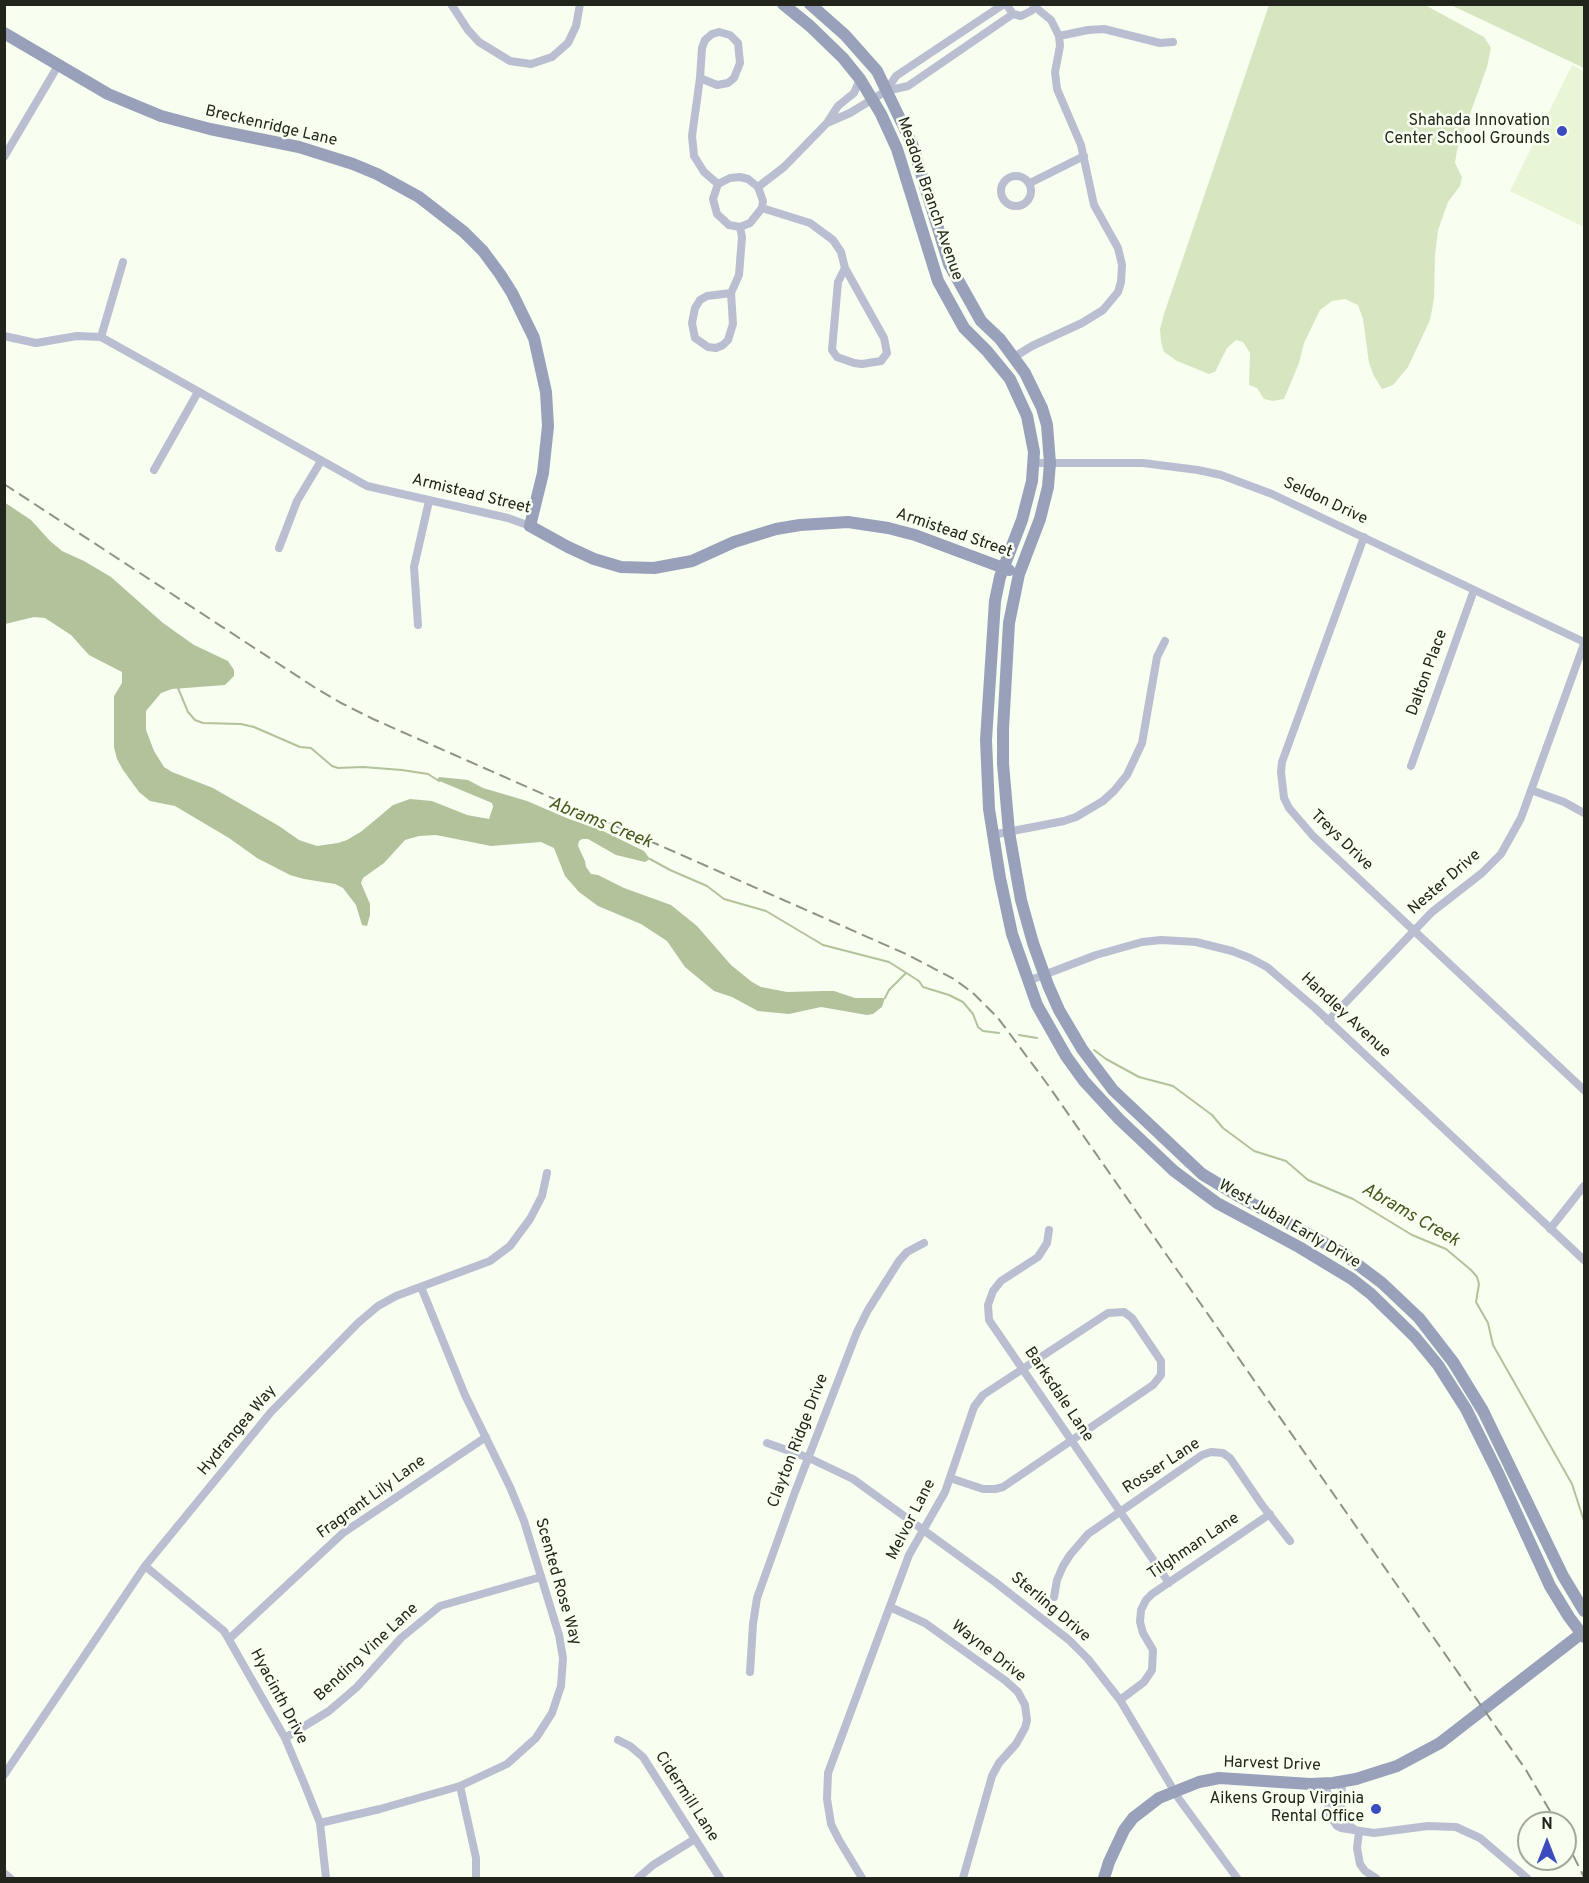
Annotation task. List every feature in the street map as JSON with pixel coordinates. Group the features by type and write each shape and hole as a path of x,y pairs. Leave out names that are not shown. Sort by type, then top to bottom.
{"main road":[{"name":"Meadow Branch Avenue","path":"783,4 829,43 860,79 888,127 938,281 964,328 1004,370 1021,400 1031,433 1034,463 1028,499 1003,568 995,602 987,718 987,773 992,835 1007,914 1028,981"},
{"name":"Meadow Branch Avenue","path":"810,4 860,51 876,71 912,144 949,264 981,321 1014,357 1033,385 1042,408 1049,438 1048,487 1019,574 1009,623 1003,729 1009,832 1021,900 1044,974"},
{"name":"Breckenridge Lane","path":"4,33 108,94 161,116 210,129 299,147 369,171 419,196 464,232 483,251 512,293 534,338 539,357 546,392 548,427 543,473 530,526"},
{"name":"Armistead Street","path":"530,526 568,548 594,559 635,568 669,567 692,561 735,542 776,529 808,524 848,522 915,535 1019,574"},
{"name":"West Jubal Early Drive","path":"1044,974 1065,1021 1091,1063 1122,1099 1182,1156 1214,1182 1321,1240 1349,1258 1382,1283 1419,1318 1454,1362 1483,1411 1563,1576 1584,1611"},
{"name":"West Jubal Early Drive","path":"1028,981 1044,1018 1078,1072 1119,1119 1174,1171 1217,1203 1299,1247 1352,1279 1371,1294 1415,1337 1438,1365 1466,1409 1550,1586 1584,1634"},
{"name":"Harvest Drive","path":"1104,1878 1117,1843 1133,1818 1152,1803 1174,1791 1198,1782 1219,1778 1288,1783 1342,1782 1397,1766 1440,1743 1584,1634"}],"street":[{"path":"451,4 479,42 510,61 531,64 552,57 568,44 576,26 580,4"},
{"path":"886,91 896,76 1005,4 1013,14"},
{"path":"827,123 850,113 886,91 908,86 1013,14 1027,14 1035,6 1051,20 1059,36 1060,46 1055,81 1084,156 1089,191 1121,255 1121,282 1113,300 1094,316 1014,357"},
{"path":"1059,36 1104,29 1160,43 1173,42"},
{"path":"700,78 717,86 735,78 740,63 740,50 730,35 719,32 705,40 702,48 692,136 694,156 704,172 718,184"},
{"path":"4,157 59,64"},
{"path":"758,188 784,167 827,123 838,106 854,93 860,79"},
{"path":"1030,183 1084,156"},
{"path":"740,177 748,179 758,188 763,201 762,208 750,223 740,227 729,225 717,214 713,199 718,184 729,178 740,177"},
{"path":"762,208 810,224 833,240 845,268 884,338 887,353 881,361 854,363 837,357 832,350 838,282 845,268"},
{"path":"731,293 707,296 700,300 695,308 692,323 695,338 708,347 716,348 729,340 733,324 731,293 739,275 740,227"},
{"path":"101,337 123,262"},
{"name":"Armistead Street","path":"4,336 36,343 77,336 101,337 366,486 508,518 530,526"},
{"path":"154,470 198,392"},
{"path":"279,548 297,501 321,461"},
{"name":"Seldon Drive","path":"1034,463 1143,463 1188,468 1221,475 1272,494 1584,643"},
{"path":"418,625 414,567 429,501"},
{"name":"Treys Drive","path":"1364,537 1282,762 1281,787 1289,808 1300,823 1584,1090"},
{"name":"Dalton Place","path":"1411,766 1474,590"},
{"path":"992,835 1076,817 1103,801 1114,791 1131,769 1142,743 1157,657 1165,641"},
{"name":"Nester Drive","path":"1328,1021 1432,912 1482,873 1501,854 1521,818 1584,643"},
{"path":"1531,790 1564,802 1584,813"},
{"name":"Handley Avenue","path":"1028,981 1123,946 1161,940 1196,942 1233,951 1267,967 1584,1260"},
{"name":"Hydrangea Way","path":"4,1775 145,1566 271,1412 358,1323 378,1306 396,1296 490,1261 510,1246 542,1196 547,1173"},
{"path":"1550,1229 1584,1186"},
{"name":"Barksdale Lane","path":"1049,1230 1047,1243 1041,1254 1001,1281 988,1300 988,1315 992,1326 1169,1583"},
{"name":"Clayton Ridge Drive","path":"750,1672 757,1598 857,1332 899,1261 907,1252 924,1243"},
{"name":"Scented Rose Way","path":"320,1823 460,1786 507,1764 536,1738 552,1713 561,1686 563,1658 559,1635 524,1521 446,1351 421,1287"},
{"name":"Melvor Lane","path":"862,1878 838,1840 831,1824 827,1782 831,1764 909,1555 939,1506 976,1402 983,1395 1112,1312 1127,1313 1159,1356 1162,1365 1161,1375 1153,1386 999,1488 983,1489 950,1478"},
{"name":"Fragrant Lily Lane","path":"229,1639 343,1533 486,1437"},
{"name":"Sterling Drive","path":"767,1443 808,1458 853,1479 995,1581 1069,1640 1088,1659 1120,1700 1200,1831 1237,1878"},
{"name":"Rosser Lane","path":"1054,1597 1059,1575 1075,1549 1088,1534 1202,1455 1215,1452 1223,1453 1230,1458 1290,1541"},
{"name":"Tilghman Lane","path":"1120,1700 1144,1682 1150,1674 1154,1655 1142,1629 1141,1610 1148,1597 1270,1514"},
{"name":"Hyacinth Drive","path":"145,1566 224,1631 229,1639 285,1738 320,1823 326,1878"},
{"name":"Bending Vine Lane","path":"285,1738 329,1712 357,1687 402,1638 440,1606 541,1577"},
{"name":"Wayne Drive","path":"890,1606 925,1623 1006,1681 1018,1692 1025,1705 1027,1720 1025,1728 1016,1744 999,1762 992,1776 963,1878"},
{"name":"Cidermill Lane","path":"618,1740 643,1756 720,1878"},
{"path":"1342,1782 1341,1814 1347,1824 1359,1832"},
{"path":"1326,1783 1332,1821 1341,1828 1359,1832 1385,1832 1428,1826 1456,1827 1480,1838 1527,1878"},
{"path":"460,1786 477,1858 477,1878"},
{"path":"1359,1832 1357,1848 1360,1864 1365,1871 1376,1878"},
{"path":"638,1878 653,1865 695,1839"},
{"path":"4,1873 10,1878"}],"shaded area":[{"path":"1269,5 1425,5 1484,37 1491,48 1487,67 1457,150 1455,163 1462,177 1460,186 1448,202 1438,230 1434,299 1430,320 1408,367 1393,385 1382,389 1369,363 1363,319 1358,305 1345,299 1332,301 1320,310 1304,343 1299,363 1284,399 1273,401 1264,399 1257,388 1249,385 1250,353 1243,342 1236,340 1227,348 1215,372 1209,374 1177,361 1164,352 1161,342 1160,329 1164,314"},
{"path":"1452,5 1584,5 1584,68 1455,7"},
{"name":"Shahada Innovation Center School Grounds","path":"1572,65 1584,71 1584,227 1510,191"},
{"path":"4,502 31,520 62,551 111,577 163,623 194,645 228,661 234,670 234,676 225,685 172,689 161,693 146,711 146,730 154,751 164,767 172,772 213,788 299,840 317,846 347,840 362,831 393,805 410,799 432,801 467,815 489,819 492,803 437,780 439,777 468,780 483,788 527,801 601,830 644,851 650,859 645,862 616,855 588,839 579,841 578,846 591,874 671,905 697,926 731,965 761,987 787,992 834,991 855,998 885,998 882,1007 873,1014 867,1015 821,1007 789,1014 758,1011 732,997 714,991 685,967 667,941 641,924 598,906 579,892 565,876 554,848 541,842 491,846 436,835 405,840 384,863 363,878 361,883 370,904 370,915 367,926 362,925 356,905 343,888 335,884 290,875 257,858 229,838 175,806 150,801 139,792 123,770 114,747 114,696 122,683 122,672 89,655 71,635 45,618 34,617 5,624"}],"waterway":[{"name":"Abrams Creek","path":"178,688 188,712 195,720 203,723 241,724 254,727 300,747 311,748 332,766 338,768 402,770 428,774 439,781"},
{"name":"Abrams Creek","path":"650,859 707,886 724,899 766,911 823,945 889,962 919,981 923,987 963,1002 973,1014 978,1027 983,1031 999,1033"},
{"path":"885,998 889,990 905,974"},
{"name":"Abrams Creek","path":"1019,1035 1037,1038"},
{"name":"Abrams Creek","path":"1094,1050 1139,1077 1173,1086 1254,1151 1286,1161 1308,1180 1353,1199 1412,1235 1446,1249 1471,1270 1479,1284 1476,1302 1488,1323 1493,1345 1572,1484 1584,1521"}],"railway":[{"path":"4,484 341,703 906,954 954,979 973,993 998,1018 1048,1085 1526,1770 1550,1811"},
{"path":"1577,1863 1584,1877"}],"place":[{"name":"Shahada Innovation Center School Grounds","path":"1562,131"},
{"name":"Aikens Group Virginia Rental Office","path":"1376,1809"}]}
